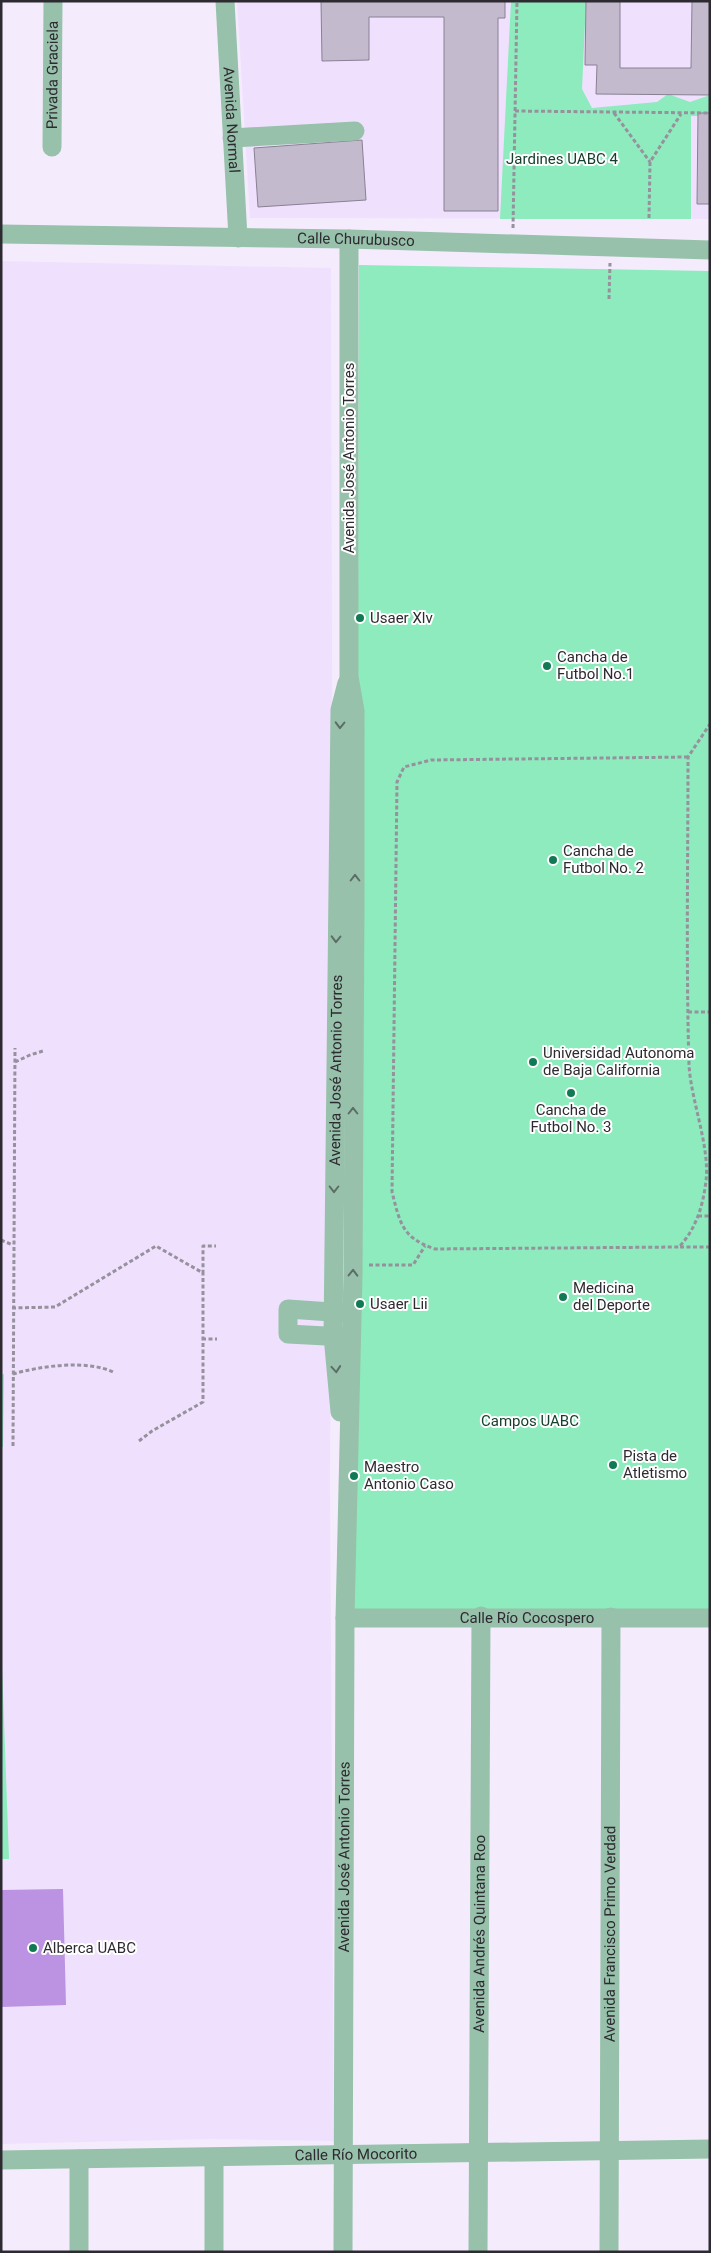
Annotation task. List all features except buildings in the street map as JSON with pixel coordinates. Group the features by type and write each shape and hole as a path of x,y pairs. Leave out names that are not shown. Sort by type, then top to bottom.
{"street":[{"name":"Privada Graciela","path":"52,147 53,1"},
{"name":"Avenida Normal","path":"225,1 238,238"},
{"path":"232,138 355,131"},
{"name":"Calle Churubusco","path":"1,234 350,239 710,250"},
{"name":"Avenida José Antonio Torres","path":"343,2252 345,1618 352,1337 355,902 355,711 349,677 350,239"},
{"name":"Avenida José Antonio Torres","path":"349,677 340,710 336,904 333,1312 333,1336 342,1433 349,1462"},
{"path":"336,904 355,902"},
{"path":"334,1089 353,1088"},
{"path":"352,1313 288,1309 288,1334 352,1337"},
{"name":"Calle Río Cocospero","path":"345,1618 481,1616 710,1618"},
{"name":"Avenida Andrés Quintana Roo","path":"478,2252 481,1616"},
{"name":"Avenida Francisco Primo Verdad","path":"609,2252 611,1617"},
{"name":"Calle Río Mocorito","path":"1,2160 710,2150"},
{"path":"214,2158 214,2252"},
{"path":"79,2159 79,2252"}],"path":[{"path":"512,244 517,1"},
{"path":"515,111 710,114"},
{"path":"614,112 650,162"},
{"path":"649,218 650,162 682,113"},
{"path":"609,299 610,262"},
{"path":"679,1247 688,1237 698,1216 708,1180 702,1132 689,1068 688,757 710,724"},
{"path":"688,757 431,760 404,767 397,782 392,1192 401,1226 418,1243 435,1249 710,1247"},
{"path":"688,1012 710,1012"},
{"path":"13,1446 12,1308 15,1048"},
{"path":"15,1062 43,1051"},
{"path":"698,1216 710,1216"},
{"path":"1,1240 13,1245"},
{"path":"12,1308 55,1307 156,1246 203,1273"},
{"path":"140,1441 152,1431 203,1402 203,1246 216,1246"},
{"path":"369,1265 413,1265 425,1246"},
{"path":"202,1339 217,1339"},
{"path":"12,1374 36,1367 102,1366 115,1373"}],"shaded area":[{"path":"237,1 710,1 710,219 250,218"},
{"path":"1,261 331,268 333,1006 330,1474 334,2141 210,2139 1,2144"},
{"name":"Alberca UABC","path":"63,1889 66,2005 1,2007 1,1890"}],"green space":[{"name":"Jardines UABC 4","path":"511,1 586,1 582,89 592,108 657,102 668,94 690,102 710,95 710,116 691,116 691,219 500,219"},
{"name":"Campos UABC","path":"359,265 710,271 710,1614 346,1616 357,972"},
{"path":"1,1374 4,1374 3,1447 1,1447"},
{"path":"2,1665 9,1859 1,1859"}],"place":[{"name":"Usaer Xlv","path":"360,618"},
{"name":"Cancha de Futbol No.1","path":"547,666"},
{"name":"Cancha de Futbol No. 2","path":"553,860"},
{"name":"Universidad Autonoma de Baja California","path":"533,1062"},
{"name":"Cancha de Futbol No. 3","path":"571,1093"},
{"name":"Medicina del Deporte","path":"563,1297"},
{"name":"Usaer Lii","path":"360,1304"},
{"name":"Pista de Atletismo","path":"613,1465"},
{"name":"Maestro Antonio Caso","path":"354,1476"},
{"name":"Alberca UABC","path":"33,1948"}]}
